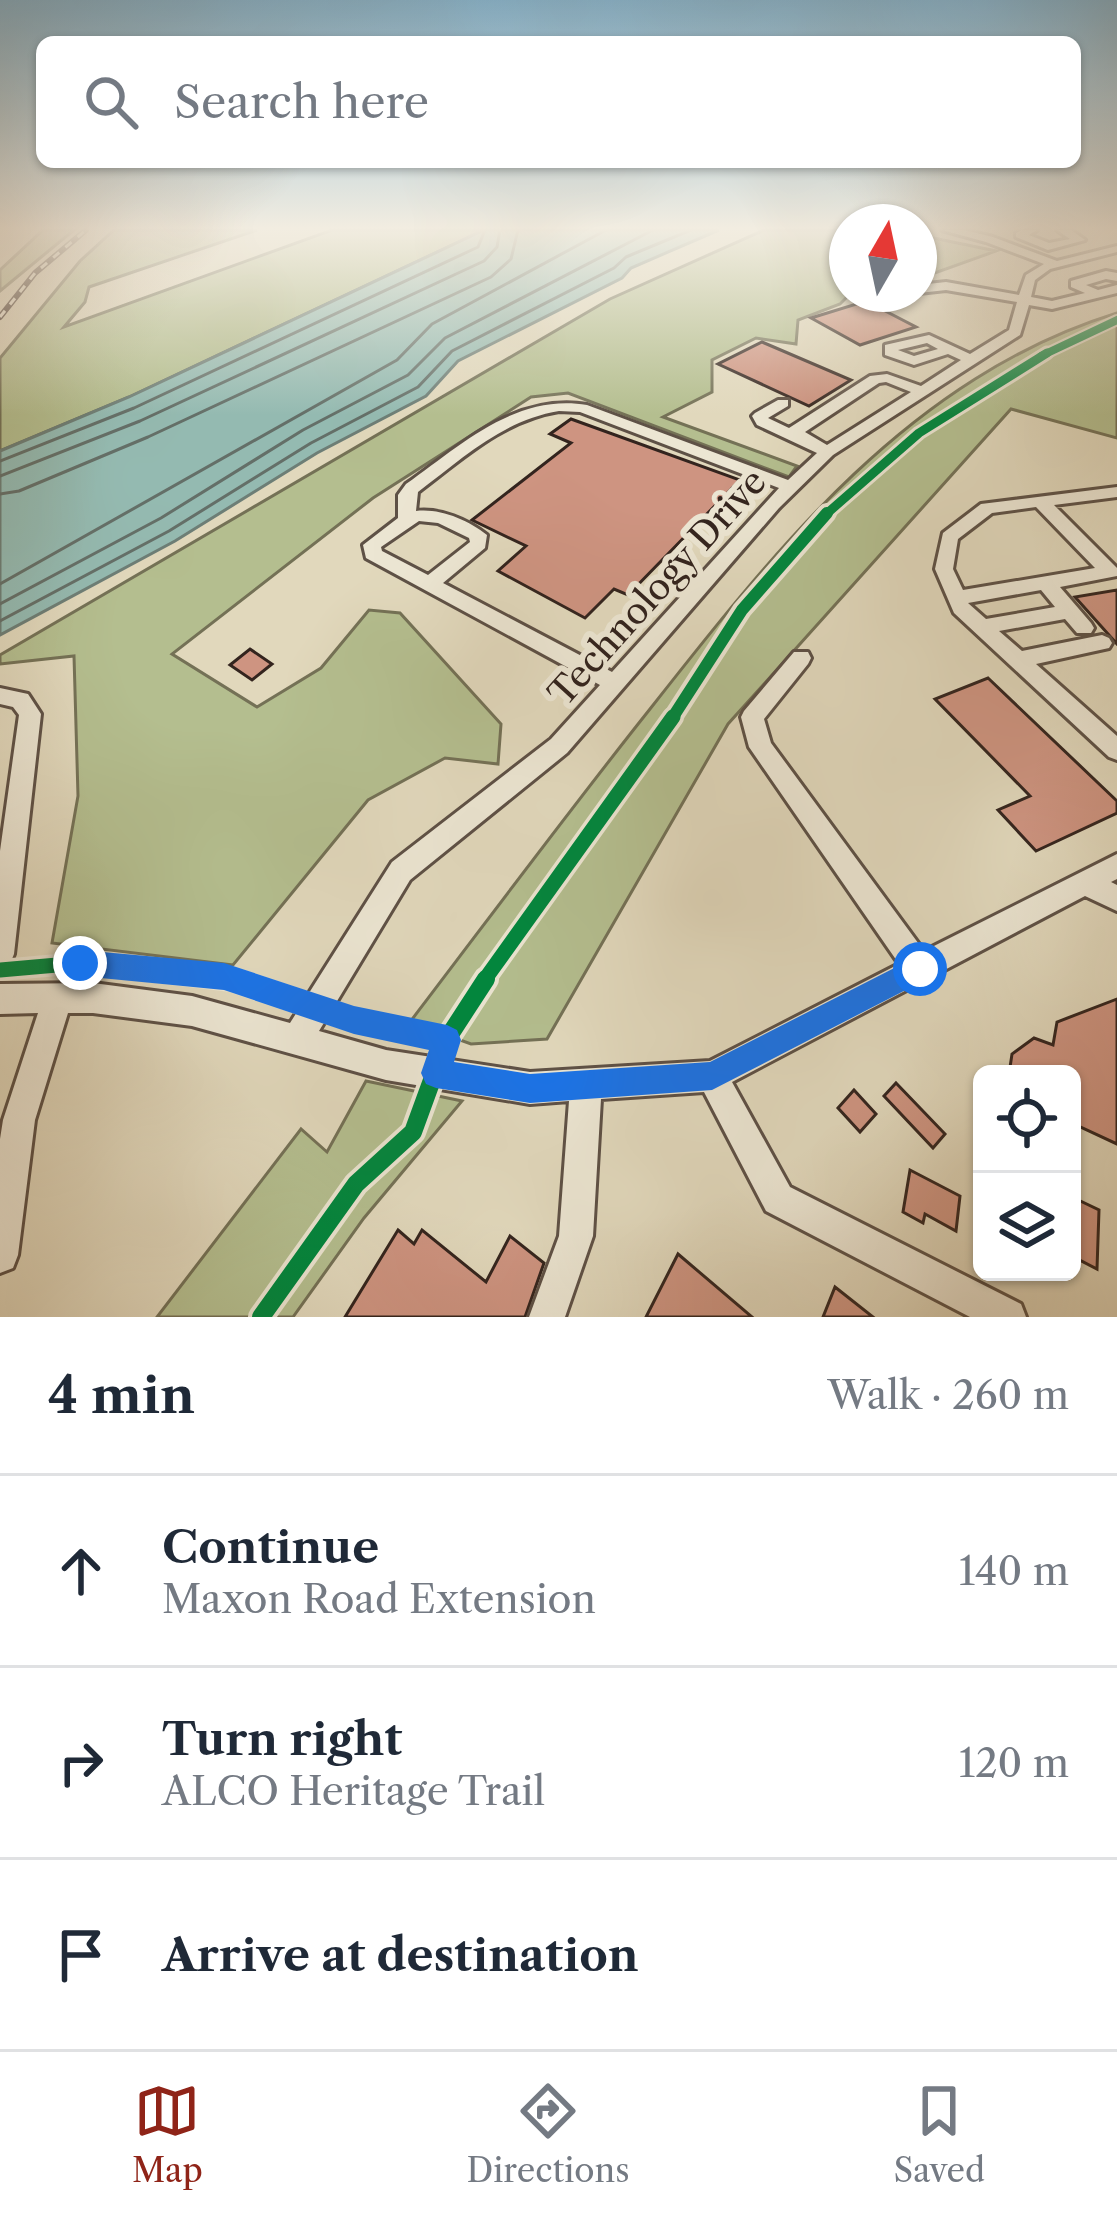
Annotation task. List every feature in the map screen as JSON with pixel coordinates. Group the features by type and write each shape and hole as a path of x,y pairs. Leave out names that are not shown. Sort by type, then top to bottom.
{"street":[{"path":"975,291 1058,305 1109,291"},
{"name":"Technology Drive","path":"295,1042 401,871 559,746 790,487 827,452 1015,332 1027,291"},
{"path":"1091,291 1098,295"},
{"path":"950,349 971,360"},
{"path":"798,438 794,432 875,379 887,378 919,390"},
{"path":"783,403 760,416 762,422 827,452"},
{"path":"407,519 407,495 412,488 522,414 546,404 582,408 790,487"},
{"path":"1112,740 982,627 956,598 944,569 949,537 987,508 1117,492"},
{"path":"956,598 1110,572 1040,501"},
{"path":"430,584 479,544 478,535 432,513 414,514 372,545 373,554 613,682"},
{"path":"1017,659 1093,636 1045,582"},
{"path":"982,627 1069,611"},
{"path":"801,658 752,717 761,747 920,969"},
{"path":"0,696 20,700 30,714 8,828 0,954"},
{"path":"0,999 94,998 192,1011 386,1065 503,1085 712,1076 1117,866"},
{"path":"1086,884 1117,898"},
{"path":"0,1255 20,1120 58,998"},
{"path":"712,1076 778,1199 1009,1317"},
{"path":"548,1317 576,1236 586,1084"}],"green space":[{"path":"55,291 88,291 64,327 162,291 353,291 129,397 0,451 0,358"},
{"path":"627,291 829,291 829,308 798,320 796,344 756,338 712,360 712,392 663,417 797,466 789,477 568,393 531,397 373,498 172,654 257,707 321,668 369,610 400,613 501,724 498,764 445,758 368,800 233,965 52,943 78,796 74,656 0,664 0,655"},
{"path":"1117,313 1117,438 1011,409 728,724 547,1039 471,1044 410,1022 698,648 854,474 912,423 975,379 1043,342"},
{"path":"366,1081 462,1101 364,1218 293,1317 157,1317 301,1129 327,1152"}],"water":[{"path":"353,291 595,291 458,361 426,396 317,453 175,541 0,635 0,451 129,397"}],"building":[{"path":"830,312 887,312 916,327 860,345 811,318"},
{"path":"762,342 851,380 809,406 718,364"},
{"path":"571,419 740,480 628,595 614,589 585,618 498,571 526,546 472,520 571,443 550,434"},
{"path":"1117,590 1117,644 1075,597"},
{"path":"250,649 272,664 252,680 230,665"},
{"path":"988,678 1117,801 1117,813 1036,851 998,810 1030,796 935,699"},
{"path":"1117,999 1117,1144 1081,1127 1081,1065 1010,1065 1012,1054 1034,1038 1053,1045 1057,1022"},
{"path":"896,1083 945,1134 933,1148 884,1096"},
{"path":"854,1090 876,1114 860,1132 838,1108"},
{"path":"910,1170 960,1196 956,1231 925,1214 923,1223 903,1212"},
{"path":"1081,1201 1099,1210 1097,1269 1081,1261"},
{"path":"398,1230 414,1244 422,1230 486,1282 510,1236 544,1263 525,1317 345,1317"},
{"path":"678,1254 752,1317 646,1317"},
{"path":"835,1287 873,1317 823,1317"}],"railway":[{"path":"0,317 20,291"}],"cycle path":[{"path":"261,1317 356,1184 413,1132 447,1039 467,1005 654,745 742,610 793,548 875,468 965,400 1117,320"},
{"path":"0,970 80,963 224,977 354,1020 447,1039"}],"route":[{"path":"80,963 169,969 264,988 354,1020 447,1040 436,1073 530,1088 712,1076 920,969"}]}
